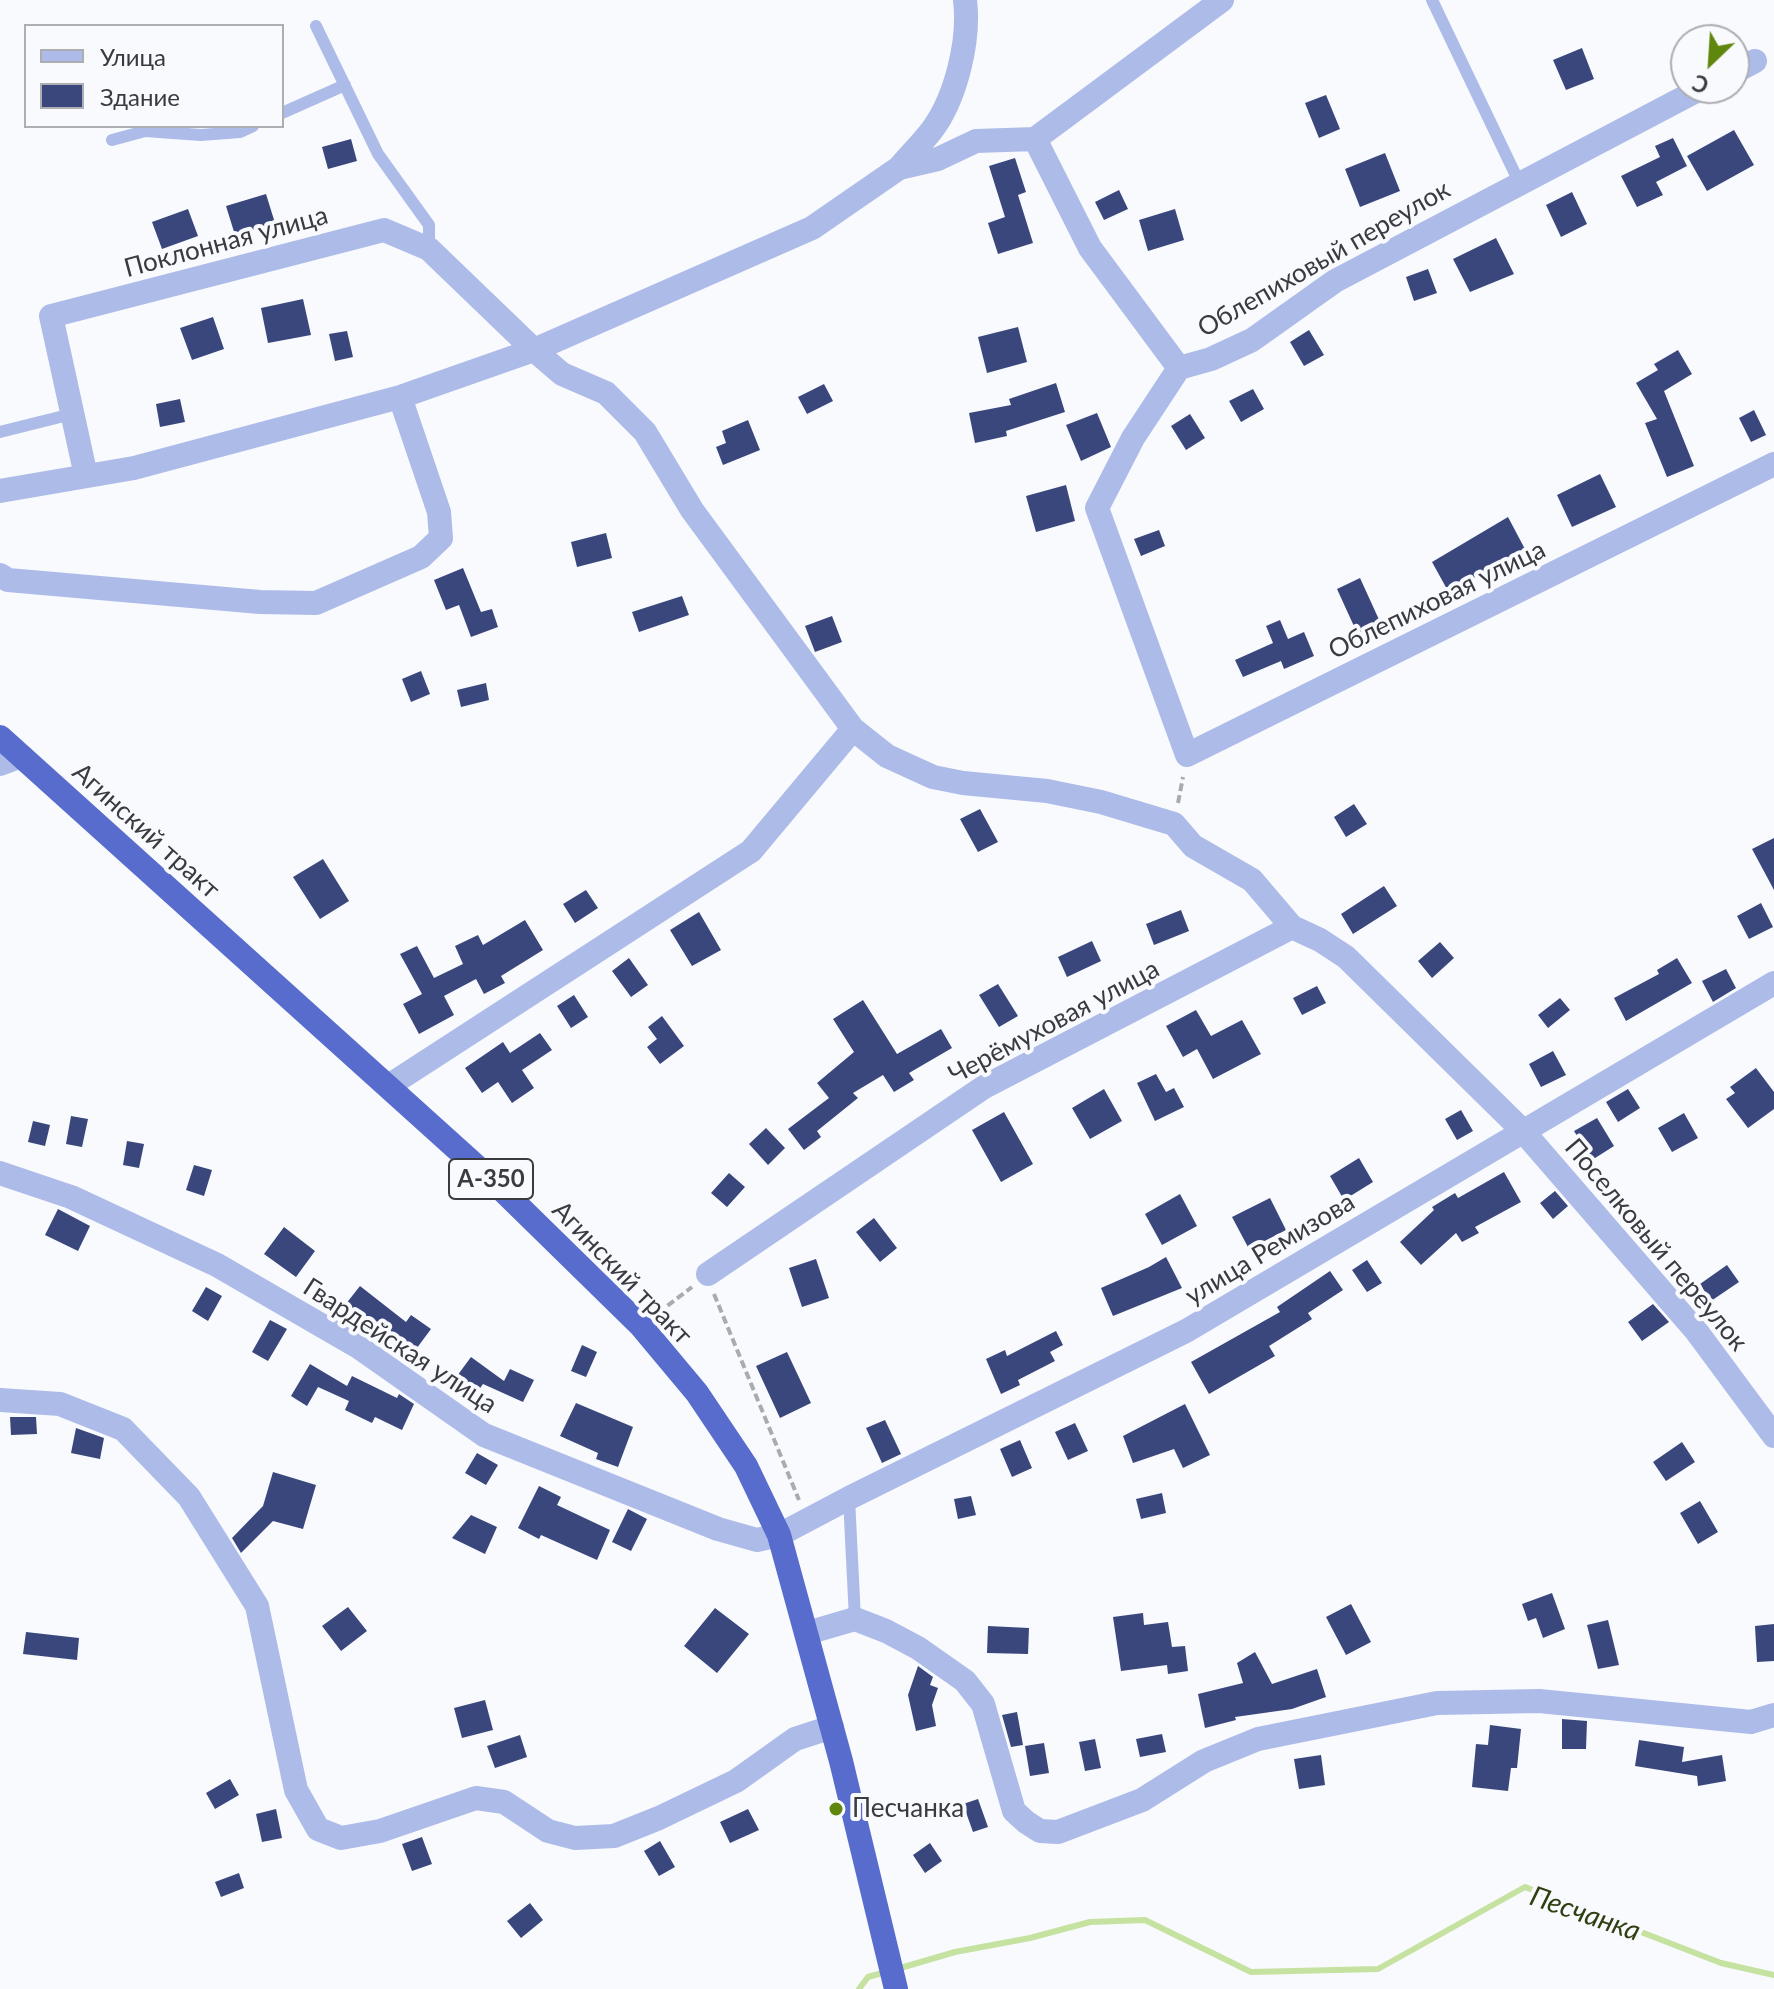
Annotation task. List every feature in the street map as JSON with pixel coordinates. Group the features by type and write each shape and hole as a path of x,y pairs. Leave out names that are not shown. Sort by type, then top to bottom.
{"highway":[{"name":"Агинский тракт","path":"0,737 10,760 390,1085 497,1185 641,1326 697,1393 746,1466 779,1535 832,1727 896,1989"}],"street":[{"path":"0,491 134,468 400,397 534,350 812,228 899,168 934,128 959,76 967,13 965,0"},
{"path":"899,168 938,159 976,141 1035,139 1222,0"},
{"name":"Облепиховый переулок","path":"1187,755 1097,508 1133,438 1179,368 1211,359 1252,340 1335,281 1671,104"},
{"path":"1035,139 1090,248 1179,368"},
{"name":"Поклонная улица","path":"86,476 51,316 384,230 429,249 562,374 606,393 645,432 692,510 853,729 887,756 933,777 1047,791 1101,802 1174,824"},
{"path":"0,575 8,580 260,602 316,603 421,557 441,538 439,512 400,397"},
{"name":"Облепиховая улица","path":"1187,755 1774,464"},
{"path":"390,1085 751,851 853,729"},
{"path":"1174,824 1193,846 1252,880 1292,927"},
{"name":"Поселковый переулок","path":"1292,927 1346,957 1522,1130 1697,1332 1774,1436"},
{"name":"Черёмуховая улица","path":"708,1274 984,1087 1292,927"},
{"name":"улица Ремизова","path":"779,1535 1186,1331 1774,983"},
{"name":"Гвардейская улица","path":"0,1173 71,1197 217,1265 357,1346 484,1435 718,1529 757,1540 779,1535"},
{"path":"0,1400 60,1404 123,1429 189,1497 257,1606 296,1790 318,1829 341,1838 380,1831 476,1798 504,1802 548,1831 575,1838 614,1836 736,1781 795,1739 832,1727"},
{"path":"807,1633 855,1619 918,1648 965,1681 983,1704 1014,1811 1040,1831 1058,1832 1142,1800 1204,1761 1258,1739 1437,1703 1539,1701 1751,1722 1774,1715"}],"lane":[{"path":"1432,0 1519,182"},
{"path":"316,26 378,154 429,225 429,249"},
{"path":"284,112 345,85"},
{"path":"112,140 145,131 201,135 240,132 249,128"},
{"path":"0,432 72,414"},
{"path":"849,1498 855,1619"}],"path":[{"path":"1174,824 1187,755"},
{"path":"641,1326 708,1274 716,1302 808,1520"}],"building":[{"path":"1582,48 1594,79 1566,90 1553,60"},
{"path":"1326,95 1340,129 1319,138 1305,103"},
{"path":"1734,130 1754,165 1707,191 1687,156"},
{"path":"1673,138 1687,166 1656,182 1663,195 1637,207 1621,176 1660,157 1655,146"},
{"path":"351,139 357,161 328,169 322,147"},
{"path":"1385,153 1400,191 1360,207 1345,169"},
{"path":"1015,158 1026,192 1018,195 1033,243 998,254 988,223 1005,217 989,166"},
{"path":"1119,190 1128,209 1104,220 1095,202"},
{"path":"1572,192 1587,224 1561,237 1546,205"},
{"path":"266,194 275,223 235,235 226,206"},
{"path":"188,209 198,236 162,249 152,222"},
{"path":"1175,209 1184,240 1148,251 1139,220"},
{"path":"1496,238 1514,274 1470,292 1453,259"},
{"path":"1428,269 1437,293 1414,301 1406,277"},
{"path":"303,299 311,335 268,343 261,308"},
{"path":"213,317 224,349 192,360 180,328"},
{"path":"1018,327 1027,362 987,373 978,337"},
{"path":"1309,330 1324,355 1304,366 1290,342"},
{"path":"347,331 353,357 335,361 329,334"},
{"path":"1678,350 1692,374 1664,391 1694,466 1667,477 1645,423 1657,419 1636,383 1658,370 1654,364"},
{"path":"1056,383 1065,412 1006,431 1007,436 975,443 969,413 1011,405 1009,399"},
{"path":"824,384 833,401 807,414 798,397"},
{"path":"1253,389 1264,409 1241,422 1229,401"},
{"path":"180,399 185,422 160,427 156,404"},
{"path":"1754,410 1766,435 1751,442 1739,418"},
{"path":"1097,413 1111,447 1081,461 1066,425"},
{"path":"1190,414 1205,438 1186,450 1171,426"},
{"path":"748,420 760,450 723,465 716,447 726,443 722,431"},
{"path":"1600,474 1616,507 1572,527 1557,495"},
{"path":"1066,485 1075,521 1036,532 1026,496"},
{"path":"1508,517 1526,551 1448,591 1432,562"},
{"path":"1159,530 1165,546 1141,556 1134,539"},
{"path":"606,533 612,558 577,567 571,542"},
{"path":"463,568 481,612 492,609 498,627 471,637 459,605 446,610 434,580"},
{"path":"1360,578 1381,624 1358,635 1337,589"},
{"path":"682,596 689,615 639,632 632,612"},
{"path":"832,616 842,642 815,652 805,626"},
{"path":"1280,620 1288,639 1304,632 1314,656 1284,669 1281,661 1243,677 1235,660 1273,643 1266,626"},
{"path":"421,671 430,694 411,702 402,679"},
{"path":"486,683 489,700 461,707 457,690"},
{"path":"1354,804 1367,824 1346,837 1334,817"},
{"path":"980,809 998,842 978,852 960,819"},
{"path":"1774,838 1774,890 1752,849"},
{"path":"323,859 349,901 320,919 293,877"},
{"path":"1384,886 1397,906 1353,934 1341,914"},
{"path":"586,890 598,908 575,923 563,904"},
{"path":"1761,903 1773,927 1749,939 1737,916"},
{"path":"1181,910 1189,931 1154,945 1146,924"},
{"path":"699,912 721,950 692,966 670,930"},
{"path":"525,920 543,950 501,976 505,983 484,994 476,979 444,996 454,1015 419,1034 403,1004 422,994 400,954 417,946 434,978 463,964 455,946 478,935 483,945"},
{"path":"1092,941 1101,961 1067,977 1058,957"},
{"path":"1440,942 1454,958 1432,978 1418,961"},
{"path":"629,958 648,985 631,997 612,971"},
{"path":"1677,958 1692,983 1626,1021 1614,998 1659,974 1657,970"},
{"path":"1726,969 1736,988 1713,1002 1702,981"},
{"path":"998,984 1018,1016 999,1027 979,995"},
{"path":"1317,986 1326,1003 1302,1015 1293,998"},
{"path":"574,995 588,1017 571,1028 557,1006"},
{"path":"1560,998 1570,1010 1548,1028 1538,1015"},
{"path":"863,1000 897,1054 941,1029 952,1048 909,1073 914,1080 894,1092 883,1075 853,1093 858,1098 817,1131 821,1137 804,1150 788,1129 829,1098 817,1083 854,1052 833,1019"},
{"path":"1196,1010 1211,1036 1242,1020 1261,1054 1213,1079 1197,1049 1183,1057 1166,1026"},
{"path":"662,1016 684,1046 660,1064 647,1047 657,1039 648,1027"},
{"path":"540,1033 552,1050 522,1070 534,1088 512,1103 498,1082 482,1093 465,1068 503,1042 510,1053"},
{"path":"1553,1051 1566,1075 1541,1087 1529,1064"},
{"path":"1756,1068 1774,1092 1774,1109 1748,1128 1726,1099 1735,1093 1730,1087"},
{"path":"1156,1074 1166,1092 1174,1088 1184,1107 1155,1121 1137,1083"},
{"path":"1104,1089 1122,1121 1090,1139 1072,1108"},
{"path":"1628,1089 1640,1108 1618,1122 1606,1102"},
{"path":"1461,1110 1473,1131 1457,1140 1445,1119"},
{"path":"1004,1112 1033,1164 1001,1182 972,1130"},
{"path":"1684,1113 1698,1138 1672,1152 1658,1128"},
{"path":"71,1116 88,1119 82,1147 66,1144"},
{"path":"1597,1118 1614,1146 1592,1160 1574,1131"},
{"path":"33,1121 50,1125 45,1146 28,1142"},
{"path":"766,1128 785,1148 768,1165 749,1144"},
{"path":"127,1141 144,1144 139,1168 123,1165"},
{"path":"1359,1158 1373,1182 1344,1200 1330,1176"},
{"path":"194,1165 212,1170 204,1196 186,1190"},
{"path":"1504,1172 1521,1202 1475,1227 1479,1233 1462,1242 1456,1233 1421,1265 1400,1242 1434,1210 1432,1207 1455,1193 1458,1198"},
{"path":"729,1173 745,1187 727,1207 711,1193"},
{"path":"1555,1191 1568,1206 1553,1219 1540,1203"},
{"path":"1180,1194 1197,1226 1162,1245 1145,1214"},
{"path":"1270,1198 1286,1230 1249,1249 1232,1217"},
{"path":"58,1209 90,1226 78,1251 45,1235"},
{"path":"874,1218 897,1248 880,1262 856,1232"},
{"path":"284,1227 315,1251 296,1277 264,1254"},
{"path":"1166,1257 1182,1288 1113,1316 1101,1288"},
{"path":"816,1259 829,1298 802,1307 789,1268"},
{"path":"1367,1260 1382,1283 1367,1292 1352,1270"},
{"path":"1727,1265 1739,1282 1711,1301 1700,1284"},
{"path":"1330,1271 1343,1290 1308,1313 1312,1319 1269,1346 1275,1356 1209,1394 1191,1362 1280,1312 1277,1307"},
{"path":"360,1286 406,1322 411,1315 431,1329 411,1356 345,1305"},
{"path":"206,1287 222,1296 208,1321 192,1311"},
{"path":"1653,1304 1669,1322 1642,1341 1628,1322"},
{"path":"270,1320 287,1329 268,1361 252,1352"},
{"path":"1056,1331 1063,1345 1050,1352 1055,1361 1018,1380 1020,1385 1001,1394 986,1359 1005,1350 1007,1356"},
{"path":"582,1345 597,1352 586,1377 571,1371"},
{"path":"787,1352 811,1403 780,1418 756,1366"},
{"path":"471,1357 504,1381 510,1369 534,1380 523,1402 483,1384 478,1391 457,1376"},
{"path":"310,1364 347,1386 352,1376 397,1398 399,1394 414,1404 402,1430 375,1417 372,1423 345,1410 349,1401 318,1387 307,1406 291,1396"},
{"path":"576,1403 633,1427 618,1467 596,1459 598,1453 560,1436"},
{"path":"1185,1404 1210,1455 1183,1468 1174,1449 1133,1463 1123,1436"},
{"path":"10,1417 36,1417 37,1434 11,1435"},
{"path":"885,1420 901,1454 882,1463 866,1428"},
{"path":"1075,1423 1088,1451 1068,1460 1055,1432"},
{"path":"76,1428 104,1438 100,1459 71,1453"},
{"path":"1020,1440 1032,1468 1012,1477 1000,1449"},
{"path":"1682,1442 1695,1462 1666,1481 1653,1462"},
{"path":"477,1453 498,1465 486,1485 465,1473"},
{"path":"273,1472 316,1485 303,1529 273,1521 241,1553 232,1538 263,1506"},
{"path":"539,1486 561,1497 557,1505 610,1530 597,1560 518,1528"},
{"path":"1162,1493 1166,1513 1141,1519 1136,1499"},
{"path":"971,1496 976,1515 958,1519 954,1499"},
{"path":"1700,1501 1718,1532 1698,1544 1680,1513"},
{"path":"628,1509 647,1519 631,1551 612,1542"},
{"path":"471,1515 497,1527 485,1554 452,1538"},
{"path":"1552,1593 1565,1629 1543,1638 1536,1618 1528,1621 1522,1604"},
{"path":"1351,1604 1371,1642 1346,1655 1326,1617"},
{"path":"348,1607 367,1631 341,1651 322,1626"},
{"path":"715,1608 749,1634 717,1673 684,1646"},
{"path":"1143,1613 1144,1625 1168,1622 1172,1647 1185,1646 1188,1671 1168,1674 1167,1665 1121,1671 1113,1617"},
{"path":"1608,1620 1619,1665 1598,1669 1587,1625"},
{"path":"1774,1624 1774,1661 1757,1662 1755,1626"},
{"path":"988,1626 1029,1628 1028,1654 987,1653"},
{"path":"26,1632 79,1638 77,1660 23,1654"},
{"path":"1255,1652 1272,1684 1317,1669 1326,1697 1292,1709 1235,1717 1236,1720 1205,1728 1198,1694 1243,1683 1237,1663"},
{"path":"918,1666 933,1677 930,1685 938,1688 932,1705 936,1726 916,1731 908,1695"},
{"path":"485,1700 493,1730 462,1738 454,1708"},
{"path":"1017,1712 1023,1745 1011,1747 1002,1715"},
{"path":"1562,1719 1587,1721 1586,1749 1562,1749"},
{"path":"1490,1725 1521,1729 1517,1768 1511,1768 1508,1791 1472,1787 1476,1744 1488,1745"},
{"path":"1162,1734 1166,1752 1140,1757 1136,1739"},
{"path":"520,1735 527,1757 495,1768 487,1746"},
{"path":"1095,1739 1101,1768 1085,1771 1079,1742"},
{"path":"1639,1740 1684,1747 1682,1762 1722,1755 1726,1781 1698,1786 1697,1776 1635,1766"},
{"path":"1044,1743 1049,1773 1030,1776 1025,1746"},
{"path":"1321,1755 1325,1785 1299,1789 1294,1759"},
{"path":"230,1779 239,1795 215,1809 206,1793"},
{"path":"978,1799 988,1827 973,1832 963,1804"},
{"path":"276,1809 282,1838 262,1842 256,1814"},
{"path":"748,1809 759,1830 730,1843 720,1822"},
{"path":"422,1837 432,1864 412,1871 402,1844"},
{"path":"660,1841 675,1867 659,1876 644,1851"},
{"path":"930,1843 942,1861 925,1873 913,1855"},
{"path":"239,1873 244,1888 221,1897 215,1882"},
{"path":"530,1903 543,1920 521,1938 507,1921"}],"waterway":[{"name":"Песчанка","path":"897,1969 955,1952 1030,1938 1090,1922 1145,1920 1251,1972 1378,1969 1525,1887 1721,1963 1774,1975"},
{"name":"Песчанка","path":"859,1989 868,1977 886,1972"}],"place":[{"name":"Песчанка","path":"836,1809"}]}
